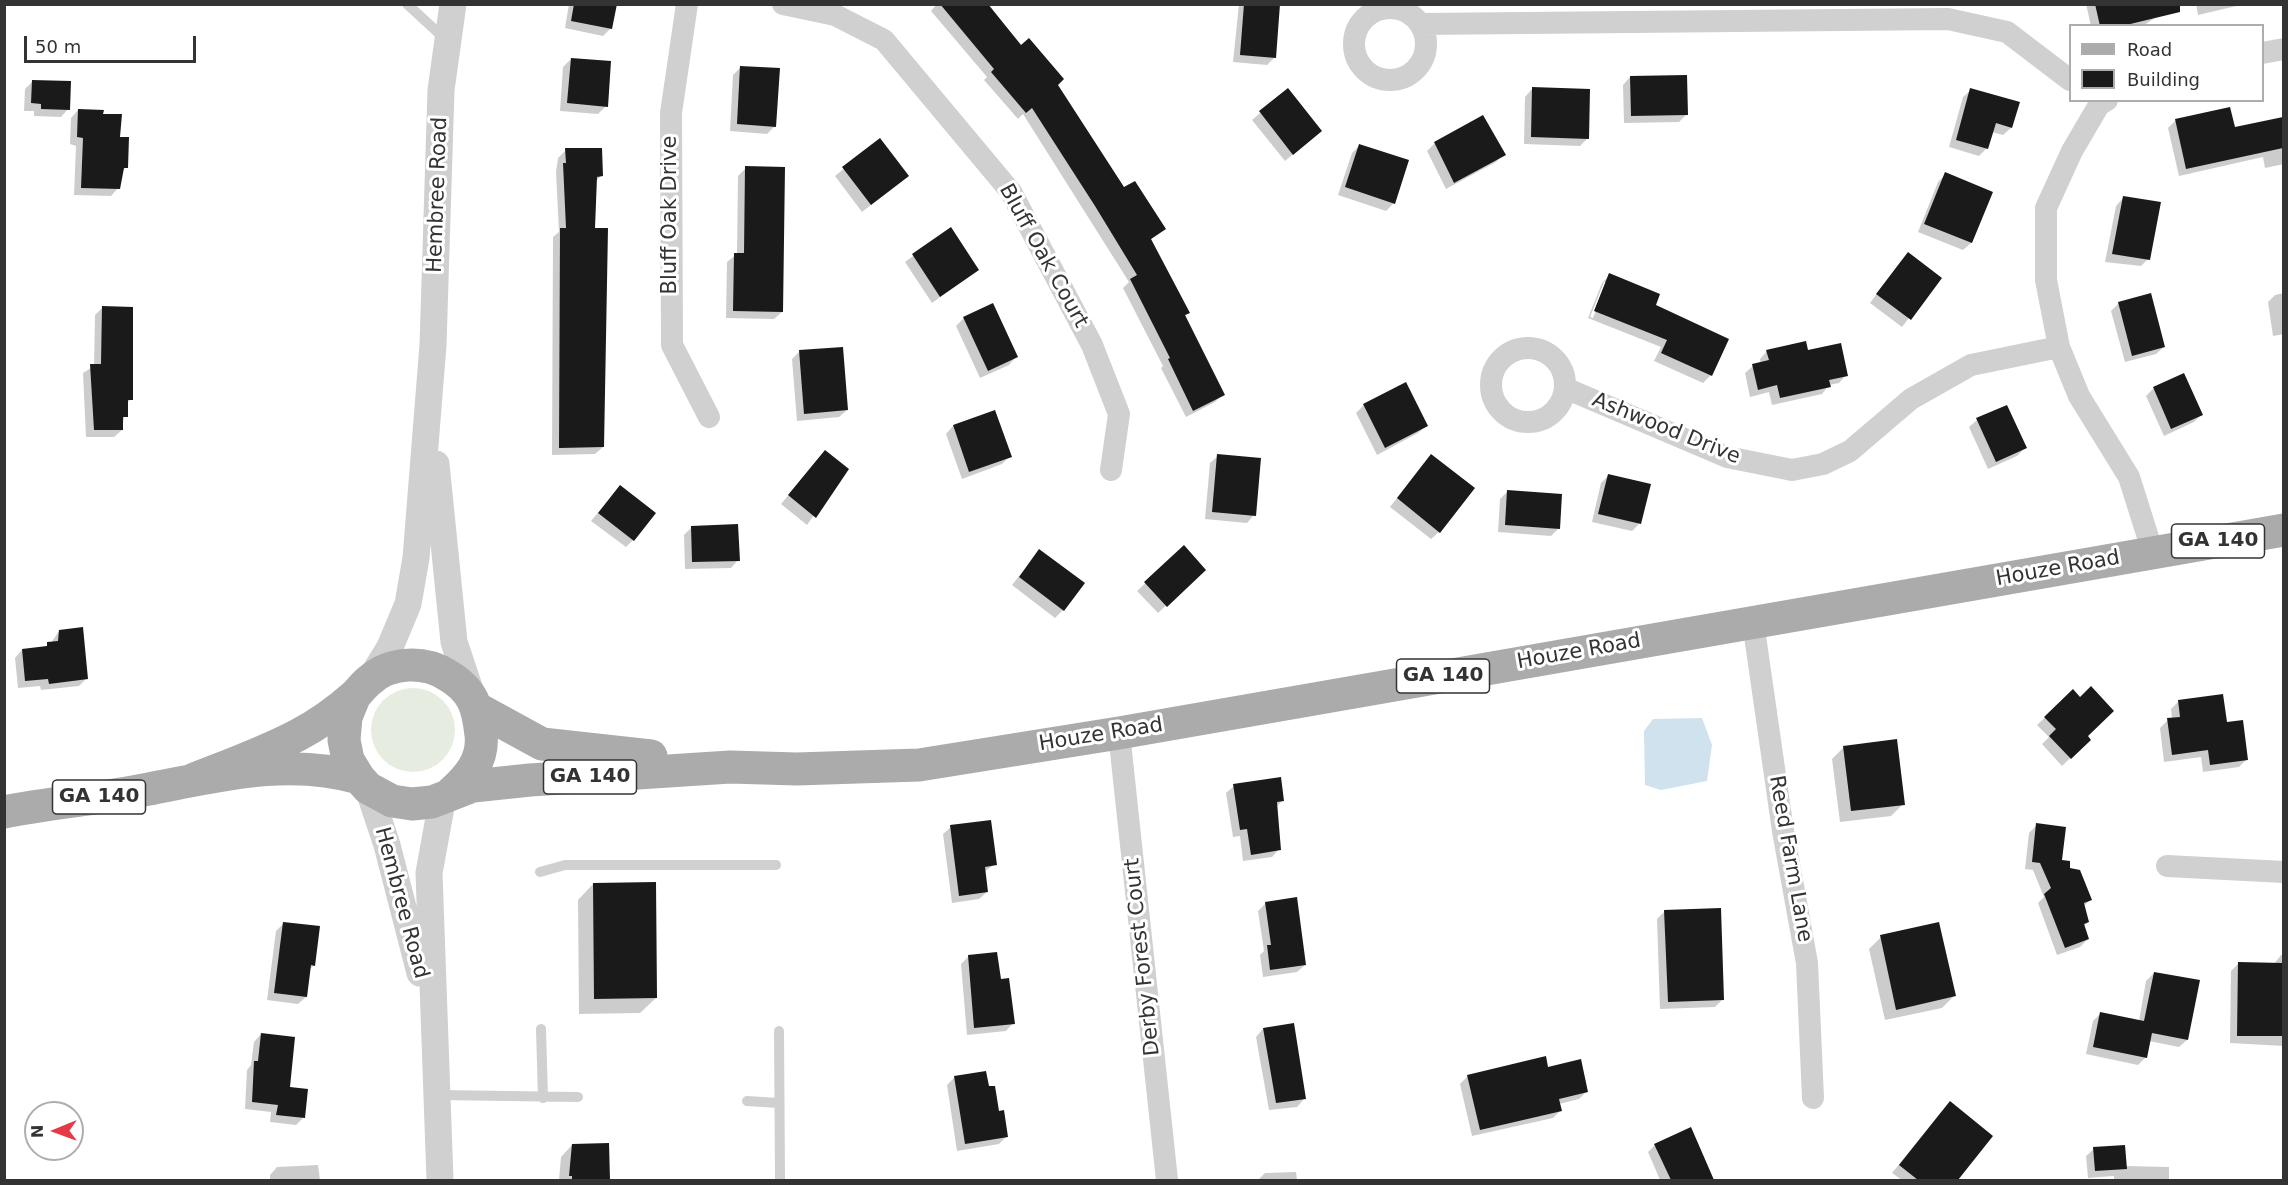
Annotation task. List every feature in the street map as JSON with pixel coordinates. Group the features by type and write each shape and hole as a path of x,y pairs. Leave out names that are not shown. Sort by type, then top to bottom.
{"main road":[{"name":"Houze Road","path":"192,780 298,735 392,668 415,664 438,669 458,681 475,704 542,744 730,767 797,769 919,765 1119,733 2283,530"},
{"path":"363,687 346,717 344,740 348,760 363,783"},
{"path":"447,795 466,780 477,763 482,743 475,704"},
{"name":"Houze Road","path":"4,812 229,772 266,769 331,772 363,783 392,801 412,804 432,802 473,786 730,767"}],"street":[{"name":"Hembree Road","path":"363,687 390,647 411,593 430,386 438,242 441,90 453,4"},
{"name":"Bluff Oak Drive","path":"687,4 671,113 672,345 709,417"},
{"name":"Bluff Oak Court","path":"783,4 835,15 884,40 1011,192 1092,345 1119,414 1111,470"},
{"path":"1420,24 1948,19 2007,32 2069,79"},
{"path":"2264,53 2283,49"},
{"path":"2100,102 2072,151 2046,208 2046,280 2059,347 2079,396 2129,477 2153,552"},
{"name":"Ashwood Drive","path":"1565,388 1727,457 1792,470 1823,464 1850,451 1911,399 1971,365 2059,347"},
{"name":"Hembree Road","path":"430,386 454,642 475,704"},
{"name":"Reed Farm Lane","path":"1753,622 1783,831 1808,963 1813,1098"},
{"name":"Derby Forest Court","path":"1119,733 1167,1180"},
{"name":"Hembree Road","path":"363,783 387,845 432,1018"},
{"name":"Hembree Road","path":"440,1180 438,1095 432,1018 429,873 447,795"},
{"path":"2167,866 2283,872"}],"lane":[{"path":"407,4 447,42"},
{"path":"540,872 565,865 776,865"},
{"path":"542,1029 543,1098"},
{"path":"779,1031 780,1180"},
{"path":"438,1095 578,1097"},
{"path":"747,1101 778,1103"}],"shaded area":[{"path":"413,688 429,691 443,700 452,714 455,730 452,746 443,760 429,769 413,772 397,769 383,760 374,746 371,730 374,714 383,700 397,691"}],"water":[{"path":"1702,718 1712,745 1707,781 1661,790 1645,785 1644,731 1653,719"}],"building":[{"path":"574,4 617,4 612,29 571,21"},
{"path":"940,4 988,4 1021,45 1029,38 1064,79 1058,85 1124,187 1135,181 1166,229 1151,239 1190,313 1185,315 1225,395 1193,411 1168,359 1170,358 1130,279 1137,275 1095,206 1032,108 1026,113 991,72 994,69"},
{"path":"1244,4 1280,4 1276,58 1240,55"},
{"path":"2095,4 2180,4 2180,12 2130,24 2100,24"},
{"path":"571,58 611,61 608,107 567,103"},
{"path":"740,66 780,68 776,127 737,124"},
{"path":"1687,75 1688,115 1631,116 1630,76"},
{"path":"32,80 71,81 70,110 41,109 41,104 31,103"},
{"path":"1532,87 1590,89 1589,139 1531,137"},
{"path":"1288,88 1322,131 1293,155 1259,111"},
{"path":"1970,88 2020,102 2012,128 1996,123 1988,149 1956,140"},
{"path":"2230,107 2235,127 2283,117 2283,148 2186,169 2175,119"},
{"path":"78,109 104,110 103,114 122,114 120,137 129,137 128,168 124,168 120,189 81,188 83,138 77,137"},
{"path":"1483,115 1506,155 1454,183 1434,142"},
{"path":"880,138 909,176 871,205 842,167"},
{"path":"1359,144 1409,160 1395,204 1345,187"},
{"path":"565,148 602,148 603,176 597,177 595,228 608,228 604,447 559,448 560,228 566,228 563,163 566,163"},
{"path":"745,166 785,167 783,312 733,311 734,253 744,253"},
{"path":"1945,172 1993,192 1972,243 1924,224"},
{"path":"2123,196 2161,202 2150,260 2112,254"},
{"path":"951,227 979,270 940,297 912,254"},
{"path":"1908,252 1942,278 1911,320 1876,294"},
{"path":"1609,273 1660,294 1656,305 1729,339 1712,376 1661,353 1667,340 1594,311"},
{"path":"2151,293 2165,347 2132,356 2118,302"},
{"path":"993,303 1018,357 988,371 963,317"},
{"path":"102,306 133,307 133,400 128,400 128,417 123,417 123,430 94,430 90,364 101,364"},
{"path":"1806,341 1808,350 1841,343 1848,376 1829,380 1831,387 1780,398 1777,385 1758,390 1752,364 1769,360 1766,350"},
{"path":"843,347 848,410 804,414 799,350"},
{"path":"2184,373 2203,415 2171,429 2153,387"},
{"path":"1406,382 1428,426 1385,448 1363,404"},
{"path":"2007,405 2027,448 1996,462 1976,418"},
{"path":"995,410 1012,457 969,472 953,425"},
{"path":"825,450 849,469 816,518 788,495"},
{"path":"1217,454 1261,458 1256,516 1212,512"},
{"path":"1431,454 1475,488 1440,533 1397,498"},
{"path":"1608,474 1651,484 1641,524 1598,514"},
{"path":"620,485 656,513 634,541 598,513"},
{"path":"1507,490 1562,494 1560,529 1505,525"},
{"path":"738,524 740,561 692,562 691,526"},
{"path":"1184,545 1206,570 1167,607 1144,582"},
{"path":"1039,549 1085,583 1064,611 1019,577"},
{"path":"83,627 88,679 49,684 48,679 25,681 22,649 47,646 47,642 58,641 59,630"},
{"path":"2091,686 2114,711 2088,736 2091,740 2071,759 2049,736 2056,729 2044,717 2073,689 2080,697"},
{"path":"2223,694 2227,722 2243,720 2248,760 2210,765 2208,750 2172,755 2167,718 2180,717 2178,700"},
{"path":"1897,739 1905,805 1851,811 1843,746"},
{"path":"1281,777 1284,801 1277,802 1281,850 1251,855 1247,829 1240,830 1233,784"},
{"path":"991,820 997,865 985,867 988,892 959,896 950,825"},
{"path":"2036,823 2066,827 2062,860 2070,861 2070,868 2080,870 2092,900 2084,903 2089,922 2084,924 2089,939 2065,948 2044,894 2051,888 2040,863 2032,862"},
{"path":"656,882 657,998 594,999 593,883"},
{"path":"1297,897 1306,965 1270,970 1267,945 1271,945 1265,902"},
{"path":"1721,908 1724,1000 1668,1002 1664,910"},
{"path":"283,922 320,926 315,966 311,965 307,997 274,993"},
{"path":"1939,922 1956,996 1896,1010 1880,935"},
{"path":"997,952 1001,979 1009,978 1015,1024 974,1028 968,955"},
{"path":"2238,962 2283,963 2283,1036 2237,1036"},
{"path":"2154,972 2200,980 2188,1040 2152,1033 2147,1058 2093,1047 2100,1012 2144,1021"},
{"path":"1294,1023 1306,1099 1276,1103 1263,1028"},
{"path":"261,1033 295,1037 290,1087 308,1089 305,1118 276,1115 278,1105 252,1102 254,1061 258,1061"},
{"path":"1546,1056 1548,1067 1581,1059 1588,1092 1559,1099 1562,1111 1480,1130 1467,1075"},
{"path":"986,1071 989,1086 995,1086 999,1111 1004,1110 1008,1137 965,1144 954,1076"},
{"path":"1950,1101 1993,1136 1958,1180 1918,1180 1899,1165"},
{"path":"1691,1127 1714,1180 1671,1180 1654,1144"},
{"path":"609,1143 610,1180 572,1180 572,1176 569,1176 572,1144"},
{"path":"2125,1145 2127,1169 2095,1171 2093,1147"}]}
